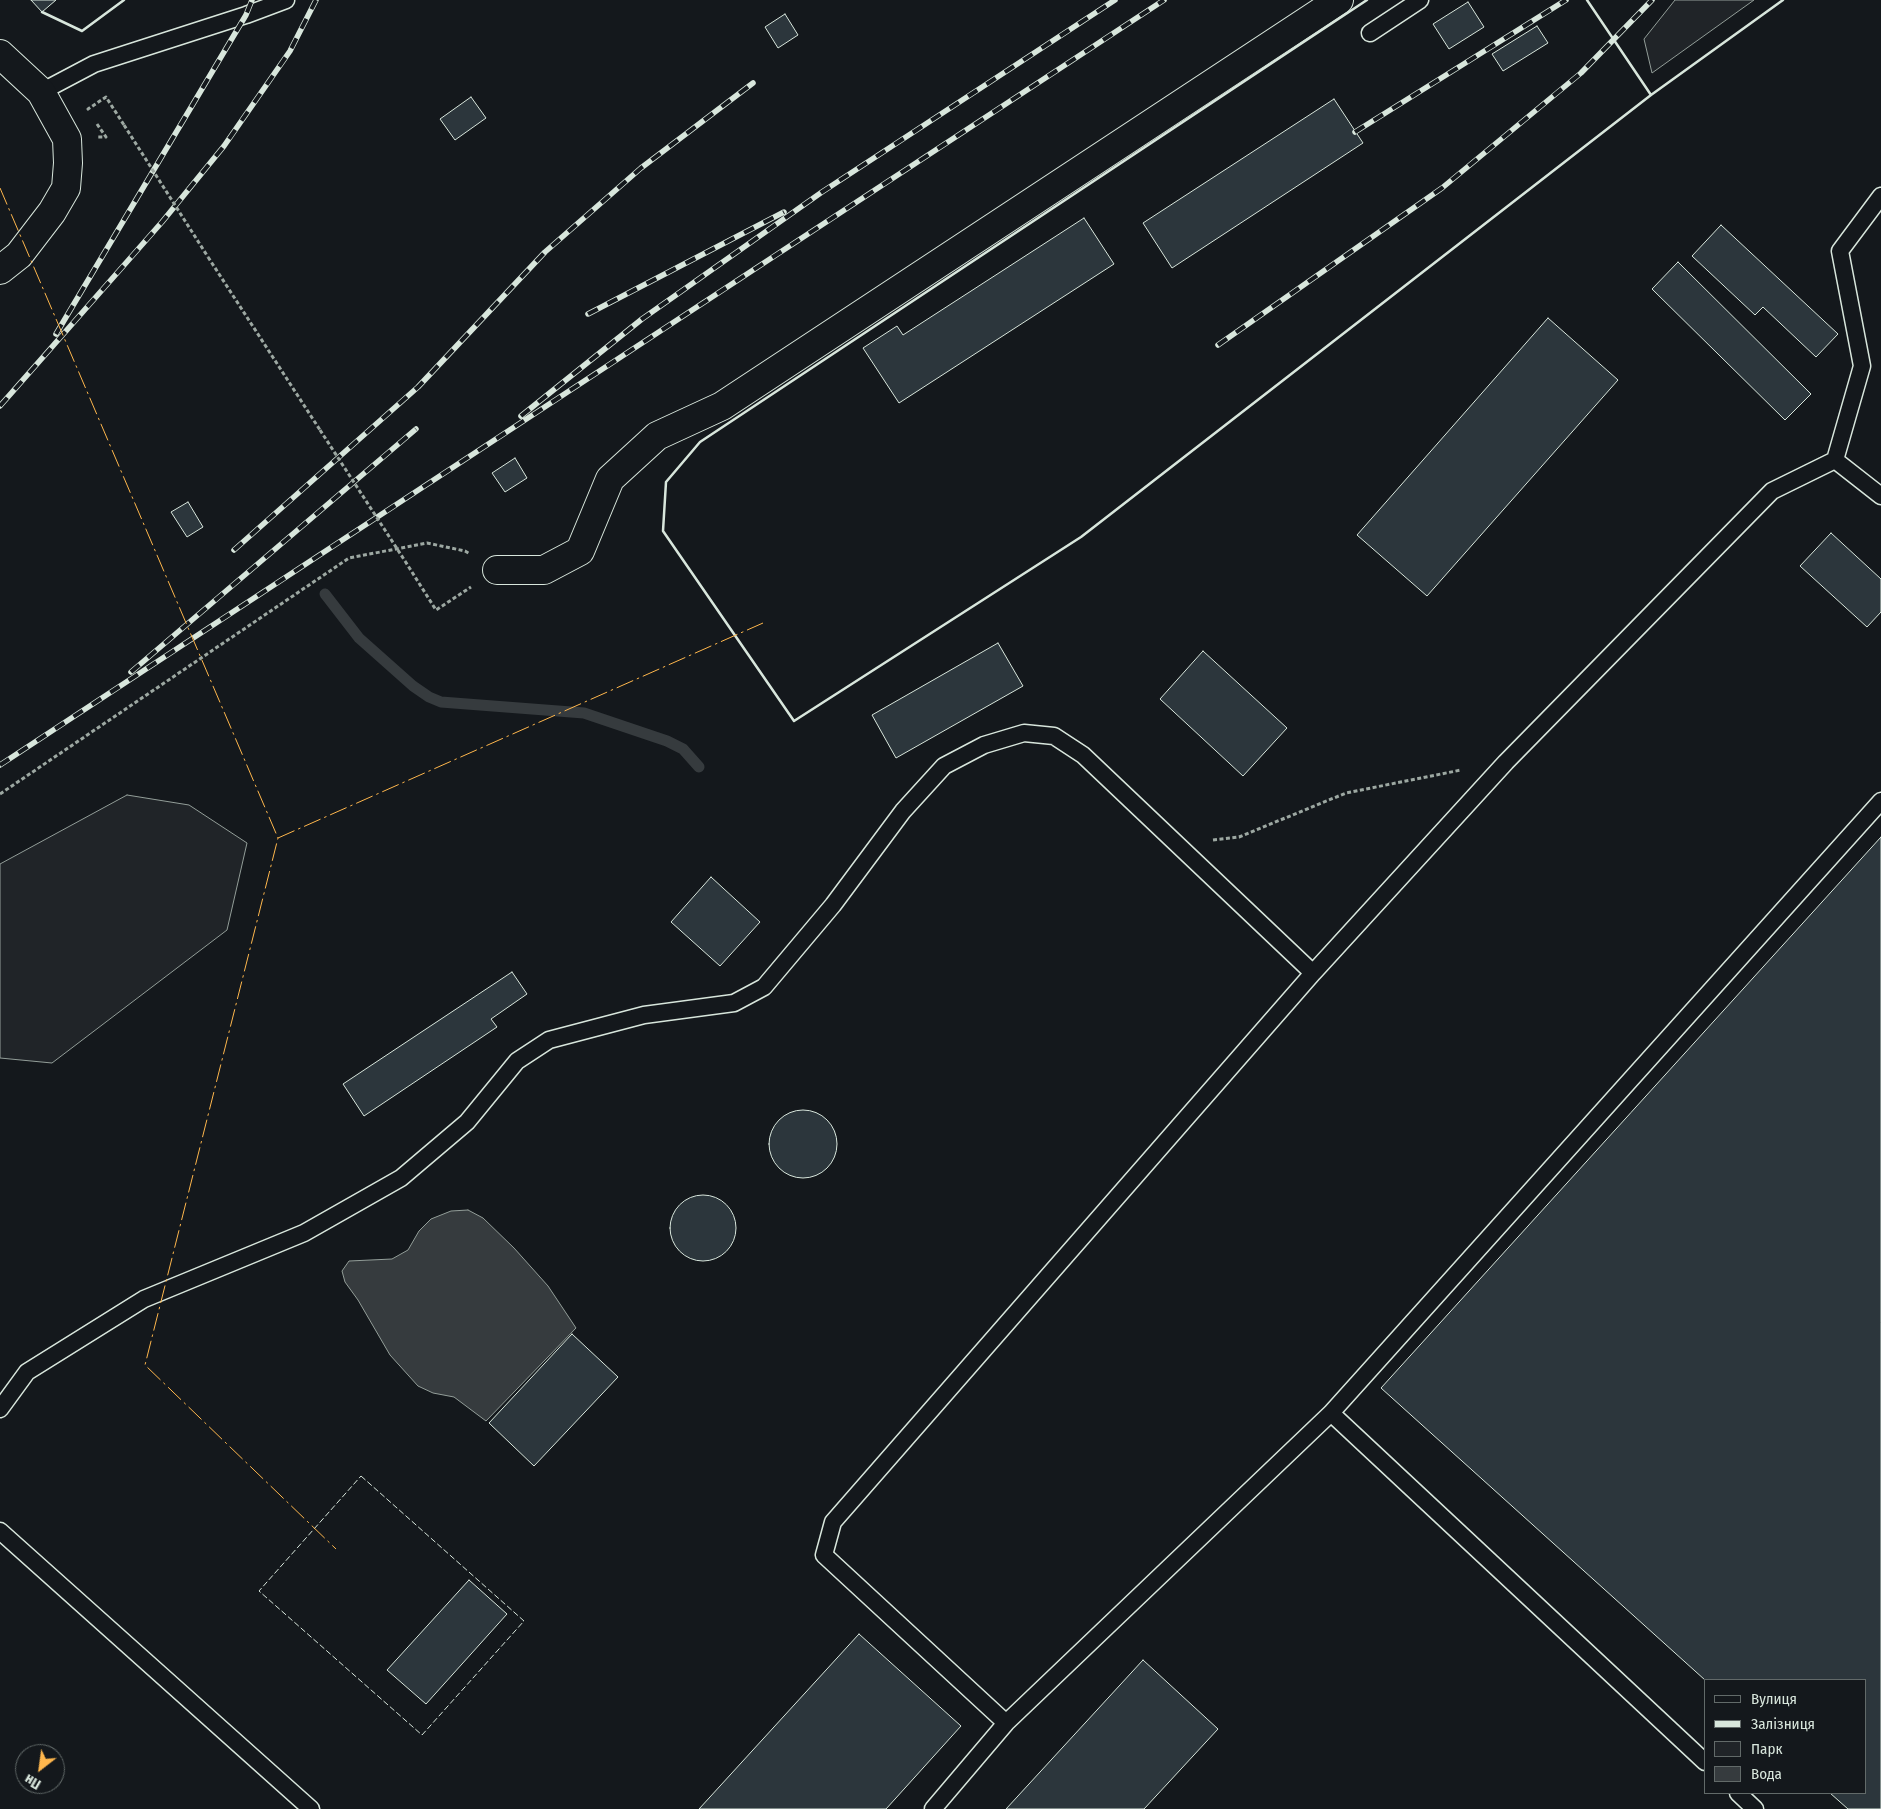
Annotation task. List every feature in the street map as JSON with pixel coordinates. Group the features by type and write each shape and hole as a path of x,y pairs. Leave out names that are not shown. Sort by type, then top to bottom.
{"street":[{"path":"497,570 544,570 580,551 610,479 657,436 722,406 1340,0"},
{"path":"0,54 41,92 67,139 66,188 52,212 19,255 0,270"}],"lane":[{"path":"41,92 94,64 246,15 286,0"},
{"path":"1370,34 1420,0"},
{"path":"1006,1723 824,1556 833,1522 1313,973 1506,762 1772,491 1835,460 1862,366 1840,251 1881,196"},
{"path":"1835,460 1881,496"},
{"path":"0,1409 27,1372 144,1299 304,1232 401,1178 467,1122 517,1061 549,1040 644,1015 734,1004 764,987 832,905 903,811 944,766 984,744 1024,733 1054,736 1083,755 1313,973"},
{"path":"933,1809 1006,1723 1330,1413 1881,801"},
{"path":"1330,1413 1704,1761"},
{"path":"0,1532 311,1809"},
{"path":"1739,1794 1755,1809"}],"path":[{"path":"0,794 349,558 427,543 465,551 497,570 436,610 106,97 88,109 92,116"},
{"path":"97,123 106,137"},
{"path":"1177,845 1239,837 1346,793 1506,762"}],"green space":[{"path":"1675,0 1754,0 1652,73 1644,39"},
{"path":"127,795 189,805 247,843 227,930 52,1063 0,1058 0,864"}],"water":[{"path":"468,1210 483,1218 514,1248 548,1286 576,1328 486,1421 454,1397 433,1393 418,1386 390,1355 358,1300 345,1282 342,1271 349,1261 392,1259 408,1250 419,1231 431,1219 451,1211"}],"building":[{"path":"31,0 56,0 42,12"},
{"path":"1468,2 1484,27 1449,49 1433,24"},
{"path":"785,14 798,35 778,48 765,27"},
{"path":"1537,26 1548,43 1503,71 1492,54"},
{"path":"471,97 486,118 455,140 440,119"},
{"path":"1334,99 1363,143 1172,268 1143,223"},
{"path":"1084,218 1114,264 899,403 863,348 897,326 903,335"},
{"path":"1721,225 1838,334 1816,357 1763,307 1755,315 1692,256"},
{"path":"1678,262 1811,394 1785,420 1652,289"},
{"path":"1548,318 1618,380 1427,596 1357,535"},
{"path":"515,458 527,478 505,492 492,473"},
{"path":"188,502 203,527 187,537 171,512"},
{"path":"1831,533 1881,579 1881,612 1867,627 1800,566"},
{"path":"998,643 1023,686 896,758 872,715"},
{"path":"1203,651 1287,728 1243,776 1160,699"},
{"path":"1881,837 1881,1809 1848,1809 1831,1794 1866,1794 1866,1679 1704,1679 1381,1388"},
{"path":"711,877 760,922 720,966 671,922"},
{"path":"512,972 527,994 491,1019 497,1027 364,1116 343,1084"},
{"path":"803,1110 816,1113 827,1120 834,1131 837,1144 834,1157 827,1168 816,1175 803,1178 790,1175 779,1168 772,1157 769,1144 772,1131 779,1120 790,1113"},
{"path":"696,1195 710,1195 722,1200 731,1209 736,1221 734,1241 727,1252 710,1261 696,1261 684,1256 675,1247 670,1235 670,1221 675,1209 684,1200"},
{"path":"572,1334 618,1377 534,1466 489,1423"},
{"path":"469,1580 507,1614 426,1704 387,1670"},
{"path":"859,1634 961,1726 886,1809 699,1809"},
{"path":"1143,1660 1218,1729 1144,1809 1006,1809"}],"waterway":[{"path":"325,594 359,638 413,686 429,697 441,702 584,713 667,741 683,749 699,767"}],"railway":[{"path":"56,334 246,15 252,0"},
{"path":"0,406 162,222 224,146 290,51 316,0"},
{"path":"521,416 642,319 822,192 1115,0"},
{"path":"0,765 1164,0"},
{"path":"1355,132 1566,0"},
{"path":"1218,345 1442,188 1581,73 1652,0"},
{"path":"234,550 418,387 545,252 641,168 753,83"},
{"path":"588,314 784,212"},
{"path":"131,672 416,429"}],"fence":[{"path":"361,1476 524,1621 422,1735 259,1591 361,1476"}],"wall":[{"path":"42,12 82,31 124,0"},
{"path":"1367,0 700,442 666,482 663,531 794,721 1081,537 1651,95 1783,0"},
{"path":"1587,0 1651,95"}],"power":[{"path":"0,188 278,838 145,1365 336,1549"},
{"path":"278,838 763,623"}]}
